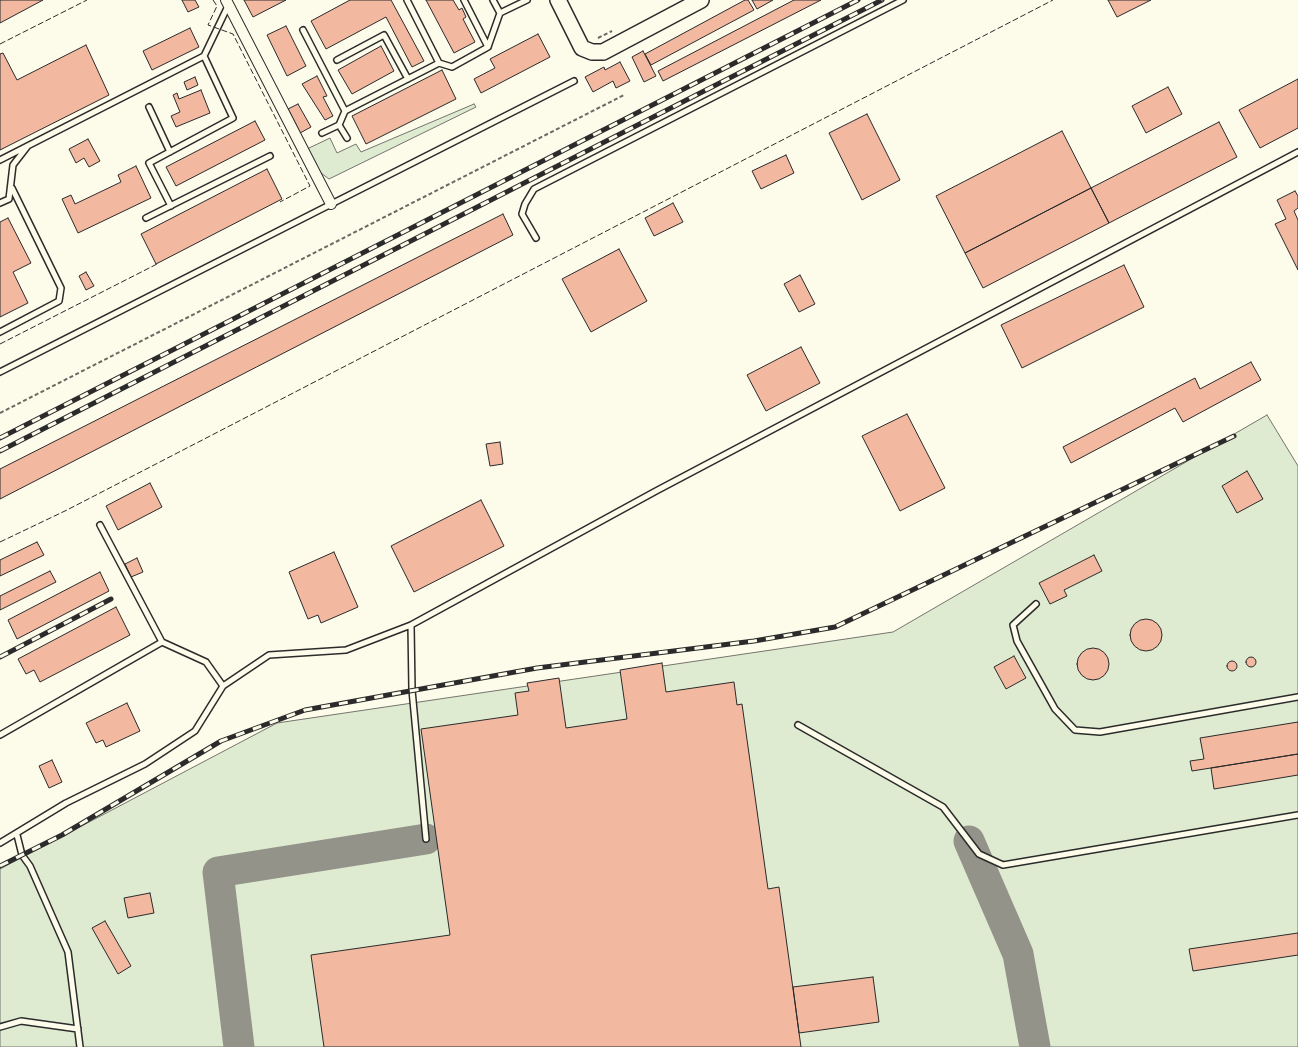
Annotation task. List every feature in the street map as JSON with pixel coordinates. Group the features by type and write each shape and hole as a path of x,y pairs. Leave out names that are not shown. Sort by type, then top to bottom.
{"street":[{"path":"558,0 582,48 592,52 603,52 701,0"},
{"path":"227,2 331,204"}],"lane":[{"path":"407,0 439,63"},
{"path":"464,0 488,46"},
{"path":"493,0 500,13"},
{"path":"344,112 439,63 452,67 488,46 500,13 527,0"},
{"path":"536,238 522,214 524,204 534,189 903,0"},
{"path":"0,160 204,56 227,2"},
{"path":"303,30 344,112 340,125 347,138"},
{"path":"337,60 384,35 408,79"},
{"path":"171,206 149,163 233,118 204,56"},
{"path":"0,372 574,81"},
{"path":"149,107 170,152"},
{"path":"322,133 340,125"},
{"path":"0,203 9,199 12,188 13,165 28,146"},
{"path":"0,843 17,835 66,803 145,764 195,731 223,686 268,655 346,650 411,626 656,491 1298,152"},
{"path":"146,218 270,156"},
{"path":"0,332 59,301 61,288 12,188"},
{"path":"100,525 162,642 206,662 223,686"},
{"path":"1036,604 1013,625 1017,641 1055,709 1076,730 1100,732 1298,697"},
{"path":"411,626 412,690 426,839"},
{"path":"0,735 162,642"},
{"path":"798,724 943,807 979,854 1003,865 1298,815"},
{"path":"17,835 22,855 30,866 68,952 80,1047"},
{"path":"0,1027 22,1021 78,1029"}],"path":[{"path":"0,413 624,95"}],"green space":[{"path":"474,104 476,107 329,179 317,170 307,149 330,138 337,153 356,144 361,152"},
{"path":"1267,415 1298,466 1298,1047 0,1047 0,869 277,723 893,632"}],"building":[{"path":"0,0 43,0 0,23"},
{"path":"182,0 195,0 199,7 188,12"},
{"path":"244,0 286,0 253,17"},
{"path":"350,0 391,0 424,61 412,67 386,17 326,49 311,21"},
{"path":"426,0 453,0 459,10 462,8 466,17 463,19 475,42 454,53"},
{"path":"748,0 754,10 651,65 645,54"},
{"path":"752,0 773,0 757,9"},
{"path":"794,0 821,0 663,81 658,71"},
{"path":"1108,0 1151,0 1117,17"},
{"path":"286,26 306,66 287,76 267,35"},
{"path":"190,28 199,47 152,70 143,51"},
{"path":"538,34 550,57 481,93 474,79 495,68 490,59"},
{"path":"86,45 109,95 0,150 0,54 3,53 17,80"},
{"path":"381,46 394,71 352,94 338,70"},
{"path":"643,51 656,76 644,82 632,57"},
{"path":"620,62 630,81 616,88 613,81 593,92 585,77 604,67 605,70"},
{"path":"442,70 456,99 366,144 352,116"},
{"path":"317,76 327,96 323,97 333,116 325,120 302,84"},
{"path":"195,77 198,85 187,90 184,82"},
{"path":"1298,79 1298,128 1260,148 1239,110"},
{"path":"1168,87 1182,114 1146,133 1132,106"},
{"path":"201,90 210,113 176,127 171,116 180,112 173,95 177,93 179,99"},
{"path":"298,104 311,127 300,133 288,109"},
{"path":"867,114 900,180 862,200 829,133"},
{"path":"255,121 265,140 176,186 166,167"},
{"path":"1219,122 1237,157 1109,223 1091,188"},
{"path":"1062,131 1091,188 965,253 936,196"},
{"path":"88,139 100,161 89,167 84,158 76,163 69,149"},
{"path":"786,155 794,173 761,189 752,171"},
{"path":"136,166 151,198 78,233 62,199 71,195 75,204 121,182 118,175"},
{"path":"267,169 282,199 156,264 141,234"},
{"path":"1091,188 1109,223 983,288 965,253"},
{"path":"1295,191 1298,196 1298,208 1294,211 1298,220 1298,270 1275,224 1286,219 1277,200"},
{"path":"673,203 683,222 654,236 645,218"},
{"path":"503,214 513,235 0,499 0,469"},
{"path":"8,218 31,263 13,272 28,303 0,317 0,222"},
{"path":"619,249 647,301 591,332 562,279"},
{"path":"1124,265 1144,307 1022,368 1001,325"},
{"path":"86,272 94,286 86,290 79,276"},
{"path":"800,275 815,304 799,312 784,284"},
{"path":"801,347 820,383 766,411 747,375"},
{"path":"1251,362 1261,380 1183,422 1175,408 1071,463 1063,447 1195,378 1200,389"},
{"path":"907,414 945,488 900,511 862,436"},
{"path":"500,442 503,464 490,466 486,444"},
{"path":"1247,471 1263,499 1237,513 1222,486"},
{"path":"150,483 162,507 118,530 106,506"},
{"path":"481,500 504,546 414,592 391,546"},
{"path":"37,542 44,555 0,576 0,560"},
{"path":"334,552 358,607 321,623 318,615 308,619 289,572"},
{"path":"1094,555 1102,571 1064,590 1067,596 1050,604 1039,583"},
{"path":"137,558 143,572 131,577 125,564"},
{"path":"50,571 56,582 0,610 0,596"},
{"path":"100,572 109,591 17,639 8,620"},
{"path":"116,607 130,635 40,682 34,670 26,674 18,659"},
{"path":"1146,619 1158,623 1162,635 1158,647 1146,651 1134,647 1130,635 1134,623"},
{"path":"1093,648 1105,652 1109,664 1105,676 1093,680 1081,676 1077,664 1081,652"},
{"path":"1014,656 1026,678 1006,689 994,667"},
{"path":"1249,657 1253,657 1256,662 1255,666 1249,667 1246,664 1246,660"},
{"path":"1230,661 1234,661 1237,666 1236,670 1230,671 1227,668 1227,664"},
{"path":"662,663 666,692 734,682 737,705 742,704 768,889 779,887 801,1047 324,1047 311,955 450,935 421,729 518,715 515,693 529,691 527,683 559,678 566,728 627,719 620,670"},
{"path":"127,703 140,731 106,747 103,740 96,743 86,723"},
{"path":"1298,722 1298,754 1192,771 1190,761 1204,759 1200,738"},
{"path":"1298,754 1298,775 1214,789 1211,768"},
{"path":"52,760 62,782 49,788 39,766"},
{"path":"150,893 154,913 128,918 124,898"},
{"path":"105,921 131,966 118,974 92,928"},
{"path":"1298,933 1298,955 1193,971 1189,949"},
{"path":"873,977 879,1022 799,1033 793,987"}],"taxiway":[{"path":"239,1047 218,872 426,839"},
{"path":"969,841 1018,954 1035,1047"}],"railway":[{"path":"0,438 858,0"},
{"path":"0,451 882,0"},
{"path":"0,866 62,835 221,741 305,710 537,668 754,641 835,627 1234,436"},
{"path":"0,657 111,599"}],"fence":[{"path":"0,44 87,0"},
{"path":"213,0 217,6 208,25 233,34 310,186 280,202"},
{"path":"0,542 67,510 1053,0"},
{"path":"0,344 159,263"}]}
